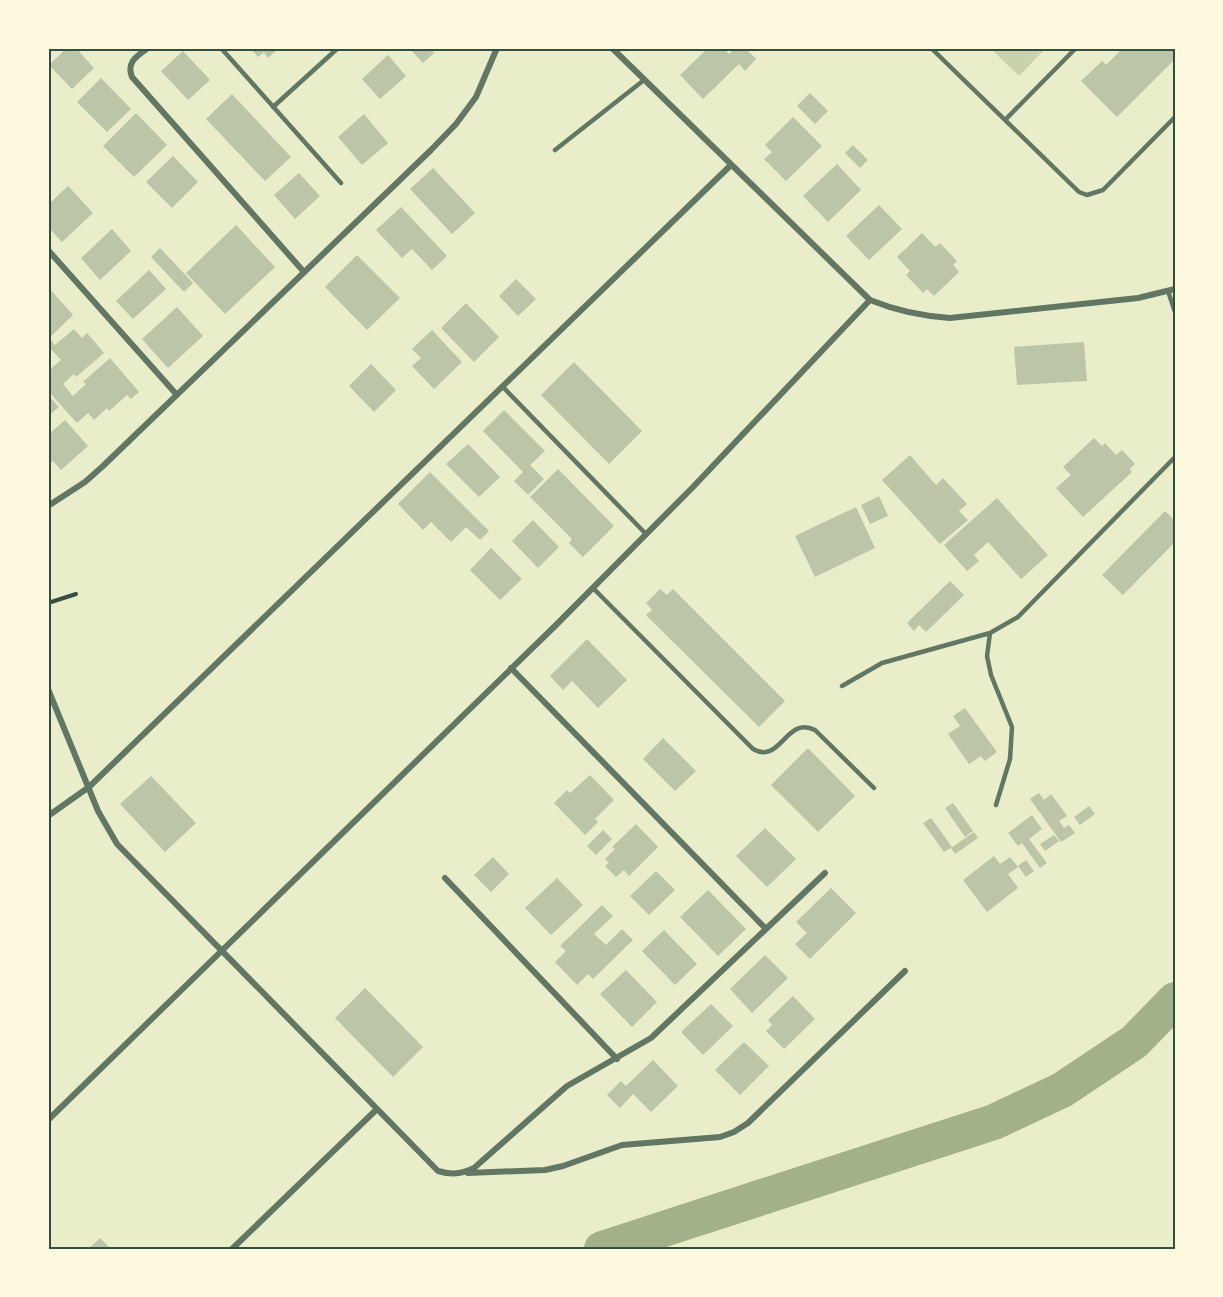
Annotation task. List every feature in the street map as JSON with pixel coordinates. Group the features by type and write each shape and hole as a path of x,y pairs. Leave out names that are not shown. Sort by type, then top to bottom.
{"street":[{"path":"148,48 130,64 129,71 132,77 304,272"},
{"path":"48,506 85,482 456,124 476,97 498,48"},
{"path":"612,48 870,300 900,312 950,318 1138,298 1172,290"},
{"path":"48,816 89,787 731,165"},
{"path":"48,250 177,395"},
{"path":"48,1120 593,588 870,300"},
{"path":"511,668 766,929"},
{"path":"48,688 98,811 117,844 438,1171 450,1175 545,1170 622,1145 720,1137 734,1132 748,1123 905,971"},
{"path":"464,1173 474,1168 567,1086 651,1038 825,873"},
{"path":"445,878 617,1059"},
{"path":"232,1249 377,1109"}],"lane":[{"path":"220,48 341,183"},
{"path":"273,107 338,48"},
{"path":"931,48 1079,192 1087,195 1103,190 1175,117"},
{"path":"1005,120 1076,48"},
{"path":"555,150 644,80"},
{"path":"1172,290 1175,312"},
{"path":"502,386 646,534"},
{"path":"842,686 882,663 990,633 1018,617 1175,458"},
{"path":"593,588 753,749 760,753 767,753 794,730 809,727 815,730 873,788"},
{"path":"990,633 987,656 991,675 1012,727 1010,759 996,805"}],"path":[{"path":"48,603 76,594"}],"green space":[{"path":"994,48 1046,48 1019,76 992,50"}],"building":[{"path":"67,48 76,48 94,68 72,89 49,65"},
{"path":"250,48 279,48 268,58 264,52 258,57"},
{"path":"409,48 430,48 434,53 423,63"},
{"path":"708,48 723,48 729,54 735,48 745,48 756,59 745,71 739,64 703,99 680,75"},
{"path":"1123,48 1175,48 1175,59 1117,117 1081,81 1102,61 1106,65"},
{"path":"183,51 210,80 188,100 161,71"},
{"path":"388,55 406,76 380,99 362,79"},
{"path":"101,78 131,109 107,132 77,102"},
{"path":"810,93 828,111 815,124 797,106"},
{"path":"232,94 291,157 265,181 206,119"},
{"path":"136,113 167,145 134,177 103,146"},
{"path":"364,114 388,143 362,165 338,137"},
{"path":"793,117 822,146 786,181 764,159 772,152 765,145"},
{"path":"853,145 868,160 860,168 845,153"},
{"path":"173,156 198,182 172,208 146,182"},
{"path":"837,164 861,190 828,222 803,196"},
{"path":"433,168 475,213 452,234 410,189"},
{"path":"299,173 320,196 295,219 274,195"},
{"path":"68,186 93,213 62,242 48,227 51,221 48,218 48,205"},
{"path":"879,205 902,229 869,260 846,236"},
{"path":"401,207 447,256 432,270 412,249 402,258 376,230"},
{"path":"236,225 275,267 225,314 186,273"},
{"path":"112,229 131,251 100,280 81,258"},
{"path":"922,233 935,247 940,243 957,261 953,265 959,272 934,296 927,289 923,293 906,275 910,271 897,257"},
{"path":"160,248 193,283 184,292 151,257"},
{"path":"357,255 400,298 367,330 325,287"},
{"path":"149,270 166,289 133,319 116,301"},
{"path":"516,279 536,299 518,316 499,296"},
{"path":"48,287 73,315 49,338 55,345 74,329 82,338 87,333 104,353 76,377 74,374 63,384 73,396 86,384 83,382 110,358 139,392 131,399 127,395 109,411 107,408 94,420 88,413 77,423 48,391 48,371 61,360 50,348 48,350"},
{"path":"466,303 499,337 474,362 441,328"},
{"path":"177,307 203,336 168,368 142,339"},
{"path":"432,330 462,362 434,389 412,366 421,358 412,349"},
{"path":"1084,342 1087,381 1017,385 1014,347"},
{"path":"574,362 642,431 609,464 541,395"},
{"path":"371,364 396,390 374,412 349,386"},
{"path":"48,395 59,407 48,416"},
{"path":"504,410 545,451 530,465 544,479 528,495 514,481 523,472 483,431"},
{"path":"65,420 88,446 61,470 53,461 48,465 48,435"},
{"path":"1094,438 1102,446 1105,443 1116,455 1122,450 1135,464 1130,469 1132,472 1083,517 1056,488 1071,475 1063,467"},
{"path":"468,444 500,477 479,497 446,464"},
{"path":"910,455 936,485 943,478 967,504 959,511 968,520 940,544 882,480"},
{"path":"558,469 614,526 583,557 569,543 572,539 530,497"},
{"path":"430,472 489,531 480,540 466,527 451,542 431,522 423,530 398,504"},
{"path":"879,496 888,516 870,524 861,505"},
{"path":"997,498 1048,555 1021,579 988,542 974,555 979,561 967,571 944,545"},
{"path":"856,507 875,548 815,577 795,536"},
{"path":"1165,511 1175,521 1175,542 1123,595 1102,575"},
{"path":"533,520 559,547 538,568 512,541"},
{"path":"491,548 522,579 500,600 470,570"},
{"path":"950,581 964,595 926,632 919,625 914,631 907,623"},
{"path":"660,589 667,595 673,589 785,701 759,727 646,615 652,610 646,603"},
{"path":"587,639 627,680 598,708 572,681 563,690 550,676"},
{"path":"965,708 997,752 985,761 981,756 969,764 948,734 960,726 953,716"},
{"path":"663,738 696,771 675,791 643,759"},
{"path":"808,748 855,796 818,832 771,785"},
{"path":"590,775 614,800 595,819 598,822 585,835 554,803 567,790 570,793"},
{"path":"151,776 196,823 165,852 120,804"},
{"path":"1039,793 1044,800 1051,794 1067,816 1059,821 1064,828 1069,825 1075,833 1061,842 1030,799"},
{"path":"953,803 973,831 965,837 945,808"},
{"path":"1089,806 1095,814 1080,825 1074,817"},
{"path":"1032,815 1042,829 1029,839 1047,863 1040,868 1022,843 1018,846 1008,833"},
{"path":"931,818 952,847 944,852 923,823"},
{"path":"636,824 658,847 629,876 624,870 616,877 605,866 609,863 605,859 615,849 612,847"},
{"path":"765,828 796,859 767,887 736,856"},
{"path":"603,830 612,839 596,855 587,846"},
{"path":"974,832 978,838 955,854 951,848"},
{"path":"1054,835 1059,841 1045,851 1040,844"},
{"path":"994,856 1000,864 1010,857 1018,867 1008,874 1018,888 987,912 963,880"},
{"path":"493,857 509,874 491,892 474,875"},
{"path":"1026,860 1034,871 1026,877 1018,866"},
{"path":"656,871 675,890 649,915 630,896"},
{"path":"557,878 583,905 551,935 525,908"},
{"path":"831,888 856,913 810,959 795,944 807,933 796,922"},
{"path":"708,890 746,929 718,956 680,917"},
{"path":"602,905 613,916 594,934 606,945 622,929 633,940 593,979 588,974 577,985 555,962 566,951 560,946"},
{"path":"664,930 697,964 675,985 642,951"},
{"path":"765,955 788,978 752,1013 730,989"},
{"path":"626,970 657,1002 632,1027 600,994"},
{"path":"365,988 423,1047 393,1077 335,1018"},
{"path":"793,996 815,1019 784,1049 766,1031 772,1025 768,1020"},
{"path":"711,1004 733,1026 703,1055 681,1032"},
{"path":"744,1042 769,1066 740,1095 715,1070"},
{"path":"653,1060 678,1086 651,1112 633,1094 620,1108 607,1095 621,1081 626,1086"},
{"path":"100,1238 111,1249 88,1249"}],"waterway":[{"path":"602,1249 994,1122 1062,1090 1134,1042 1175,1000"}]}
